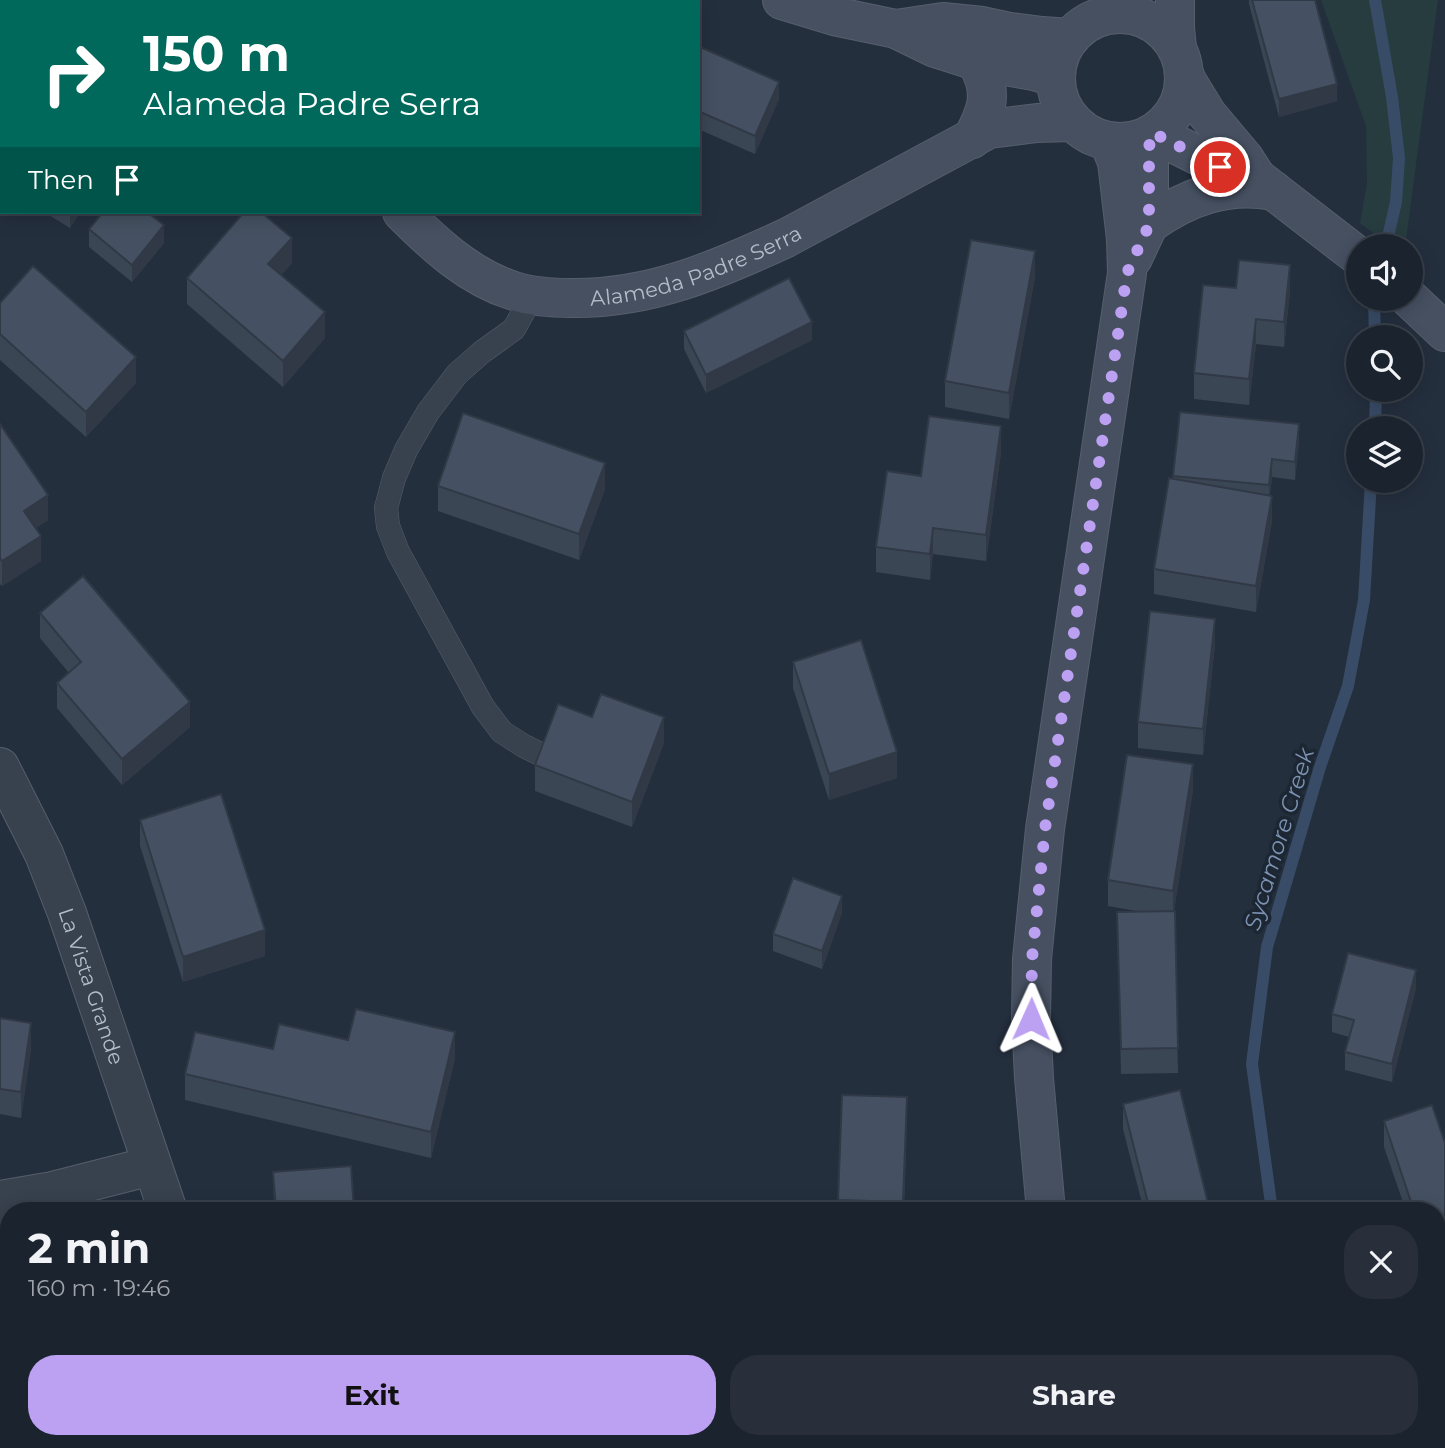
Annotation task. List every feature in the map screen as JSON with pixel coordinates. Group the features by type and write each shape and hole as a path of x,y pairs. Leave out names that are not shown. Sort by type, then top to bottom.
{"main road":[{"path":"782,0 838,17 895,29 935,48 976,61 1034,71 1055,78"},
{"path":"1175,0 1175,27 1180,62 1182,93 1173,114 1165,123 1152,134 1139,139 1109,142 1084,132 1063,108 1055,78 1062,50 1070,37 1094,20 1127,7 1167,35 1180,62 1188,83 1207,114 1265,185 1346,247"},
{"path":"895,29 943,22 1042,36 1070,37"},
{"path":"976,61 986,82 988,97 980,134"},
{"name":"Alameda Padre Serra","path":"980,134 1010,104 1055,78"},
{"name":"Alameda Padre Serra","path":"404,214 437,246 468,270 513,291 556,298 634,294 674,284 786,238 980,134 1037,123 1073,122"},
{"path":"1152,134 1220,167 1265,185"},
{"path":"1127,273 1149,225 1149,148 1152,134"},
{"path":"1045,1202 1033,1066 1032,959 1045,829 1127,273 1117,162 1109,142"},
{"path":"1149,225 1179,206 1217,191 1265,185"},
{"path":"1423,311 1445,332"}],"street":[{"name":"La Vista Grande","path":"0,767 44,854 67,913 165,1202"},
{"path":"0,1200 53,1191 151,1166"}],"lane":[{"path":"532,296 514,329 457,374 428,412 406,450 394,478 386,508 388,526 398,552 483,707 502,732 540,754"}],"green space":[{"path":"1321,0 1438,0 1407,234 1374,234 1360,223 1367,183 1366,126"}],"building":[{"path":"1252,0 1315,0 1337,84 1279,99"},
{"path":"700,47 779,82 755,136 700,112"},
{"path":"101,214 150,214 164,225 132,265 89,229"},
{"path":"242,214 263,214 292,238 268,264 325,312 283,361 187,278"},
{"path":"971,240 1035,251 1009,393 945,381"},
{"path":"1239,260 1290,265 1284,322 1256,319 1249,379 1194,373 1203,285 1236,288"},
{"path":"33,266 136,357 86,412 0,334 0,303"},
{"path":"789,278 812,322 706,375 684,331"},
{"path":"1180,412 1299,424 1295,462 1272,459 1269,485 1173,476"},
{"path":"463,413 605,463 579,534 438,486"},
{"path":"929,416 1001,426 986,535 933,528 930,554 876,547 887,471 921,476"},
{"path":"0,424 48,495 24,511 41,536 2,561 0,558"},
{"path":"1169,478 1272,496 1256,586 1154,569"},
{"path":"83,576 190,702 122,759 57,683 81,662 40,613"},
{"path":"1150,611 1215,619 1203,729 1138,722"},
{"path":"861,640 897,752 829,774 793,662"},
{"path":"601,694 664,717 632,802 535,765 558,704 592,717"},
{"path":"1127,755 1193,764 1173,891 1108,880"},
{"path":"221,794 265,930 183,957 140,820"},
{"path":"793,878 842,896 822,951 773,934"},
{"path":"1175,911 1178,1048 1121,1049 1117,912"},
{"path":"1348,953 1416,970 1392,1064 1345,1052 1354,1020 1332,1014"},
{"path":"356,1009 455,1032 431,1132 185,1074 195,1032 273,1049 279,1024 348,1040"},
{"path":"0,1018 31,1023 21,1092 0,1089"},
{"path":"1180,1090 1208,1202 1148,1202 1123,1104"},
{"path":"842,1095 907,1097 903,1202 838,1200"},
{"path":"1432,1105 1445,1143 1445,1202 1411,1202 1384,1121"},
{"path":"351,1166 353,1202 275,1202 273,1172"}],"waterway":[{"name":"Sycamore Creek","path":"1375,0 1392,97 1399,158 1396,202 1389,234"},
{"name":"Sycamore Creek","path":"1374,311 1375,325"},
{"name":"Sycamore Creek","path":"1375,416 1376,402"},
{"name":"Sycamore Creek","path":"1271,1202 1252,1064 1267,947 1320,767 1348,686 1364,600 1370,493"}],"route":[{"path":"1031,1019 1032,959 1045,829 1127,273 1149,225 1151,134 1220,167"}]}
